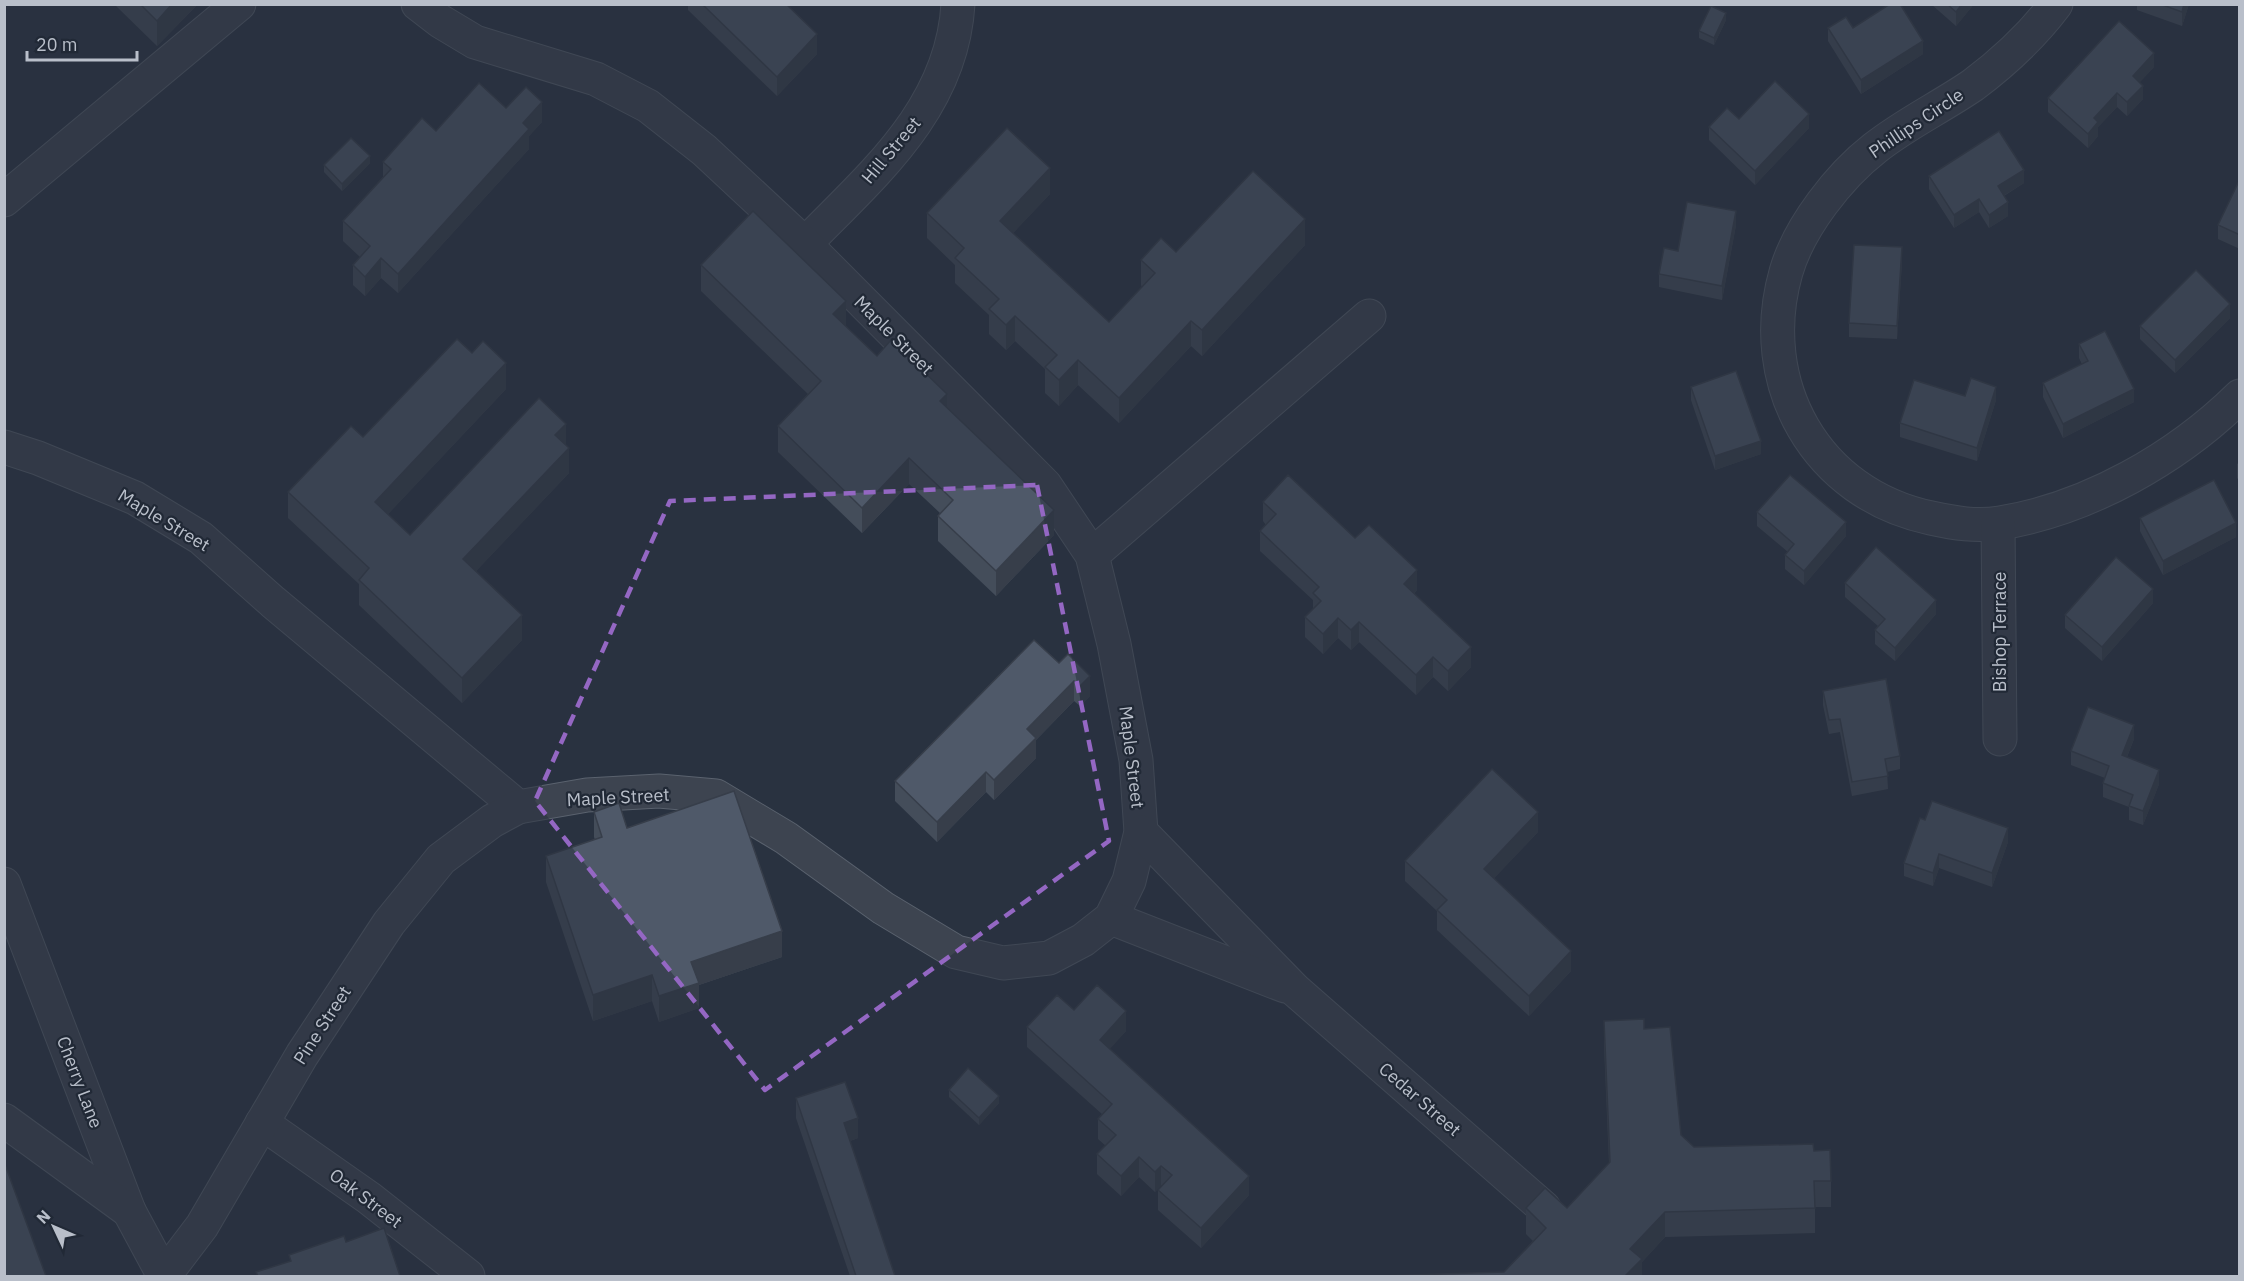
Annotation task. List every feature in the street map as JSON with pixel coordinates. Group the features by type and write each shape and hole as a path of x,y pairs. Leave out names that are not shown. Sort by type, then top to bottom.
{"street":[{"path":"4,200 239,4"},
{"name":"Maple Street","path":"4,447 38,458 135,498 201,538 273,602 518,807 587,795 659,791 716,796 786,838 883,908 956,952 1002,963 1048,958 1083,940 1111,918 1129,881 1141,831 1136,760 1114,644 1092,555 1045,485 805,244 704,150 648,106 596,79 475,42 440,21 418,4"},
{"name":"Hill Street","path":"805,244 896,151 926,109 949,58 958,4"},
{"name":"Phillips Circle","path":"2056,4 2037,30 2005,60 1970,86 1875,148 1845,177 1820,207 1799,240 1786,271 1780,309 1778,341 1782,375 1793,411 1812,443 1835,468 1887,503 1914,514 1970,525 1998,524 2037,515 2072,503 2144,469 2181,446 2240,396"},
{"path":"1092,555 1369,316"},
{"name":"Bishop Terrace","path":"1998,524 2000,740"},
{"name":"Pine Street","path":"164,1276 202,1226 302,1055 383,933 441,859 492,821 518,807"},
{"name":"Cedar Street","path":"1141,831 1295,990 1544,1208"},
{"name":"Cherry Lane","path":"4,884 129,1211 164,1276"},
{"path":"1111,918 1295,990"},
{"path":"4,1120 129,1211"},
{"name":"Oak Street","path":"262,1123 369,1198 468,1276"}],"highlighted area":[{"path":"1037,485 1109,841 765,1090 535,801 670,501"}],"building":[{"path":"140,4 172,4 157,21"},
{"path":"702,4 786,4 817,34 777,77"},
{"path":"1890,4 1900,4 1923,41 1861,80 1828,28 1846,17 1853,28"},
{"path":"1947,4 1962,4 1956,12"},
{"path":"2160,4 2184,4 2182,12"},
{"path":"1711,6 1726,13 1714,38 1699,31"},
{"path":"2119,21 2154,53 2133,76 2143,86 2127,102 2117,93 2094,118 2098,122 2088,134 2048,98"},
{"path":"1775,81 1809,114 1755,171 1709,127 1727,108 1739,119"},
{"path":"479,83 506,108 526,87 542,102 523,123 529,129 398,274 381,258 365,277 353,265 370,246 343,221 391,169 383,162 422,118 436,131"},
{"path":"1007,128 1050,168 1000,221 1109,322 1155,273 1141,260 1161,238 1176,252 1253,171 1305,219 1202,330 1191,321 1119,398 1078,360 1059,380 1045,367 1057,355 1015,316 1006,325 989,309 999,299 955,258 964,248 927,213"},
{"path":"1999,131 2024,170 1998,186 2008,202 1989,215 1979,199 1954,215 1929,176"},
{"path":"351,138 370,156 342,184 324,165"},
{"path":"2240,179 2240,235 2218,225"},
{"path":"1687,202 1736,211 1722,286 1659,274 1664,248 1678,251"},
{"path":"753,211 846,301 833,314 877,356 891,340 947,394 940,401 1054,510 996,571 938,516 953,500 909,458 862,508 778,426 821,381 701,265"},
{"path":"1854,245 1902,247 1897,326 1849,323"},
{"path":"2196,270 2230,304 2175,360 2140,326"},
{"path":"2105,331 2134,389 2063,424 2043,383 2088,361 2079,344"},
{"path":"457,339 472,353 483,341 506,363 375,502 410,535 539,398 566,424 555,435 569,448 463,559 522,615 462,678 359,580 369,568 288,492 351,426 363,437"},
{"path":"1736,371 1761,441 1715,456 1691,387"},
{"path":"1971,378 1996,387 1977,448 1900,423 1914,380 1965,396"},
{"path":"1288,475 1355,538 1369,525 1417,570 1404,584 1471,647 1448,671 1433,657 1416,675 1359,622 1351,630 1338,618 1323,634 1305,617 1321,601 1313,593 1319,587 1260,531 1276,514 1263,502"},
{"path":"1790,475 1846,522 1804,571 1785,555 1794,544 1757,512"},
{"path":"2214,480 2236,523 2163,561 2140,518"},
{"path":"1876,547 1936,600 1895,648 1875,630 1885,619 1845,583"},
{"path":"2116,557 2153,589 2102,647 2065,615"},
{"path":"1034,640 1059,663 1068,654 1090,676 1080,686 1074,681 1027,729 1036,738 994,780 986,772 937,822 895,781"},
{"path":"1886,679 1900,756 1885,759 1888,776 1852,782 1840,719 1829,720 1823,691"},
{"path":"2088,707 2134,725 2122,755 2159,770 2143,811 2129,806 2133,795 2103,783 2109,766 2071,751"},
{"path":"1492,769 1538,812 1484,869 1571,951 1529,996 1437,910 1447,900 1405,861"},
{"path":"734,791 782,931 691,962 699,983 659,996 652,975 593,995 546,856 602,837 594,812 619,803 627,828"},
{"path":"1932,801 2008,828 1992,873 1939,854 1933,873 1904,863 1920,818 1925,820"},
{"path":"1097,985 1126,1011 1100,1040 1249,1176 1201,1228 1158,1190 1172,1175 1161,1166 1155,1172 1139,1157 1121,1176 1097,1154 1116,1135 1098,1119 1112,1104 1027,1027 1057,995 1074,1010"},
{"path":"1644,1019 1644,1029 1670,1027 1681,1135 1694,1147 1813,1144 1814,1151 1830,1150 1831,1181 1814,1181 1815,1208 1665,1212 1630,1249 1642,1259 1625,1276 1380,1276 1504,1272 1546,1228 1526,1208 1545,1188 1567,1208 1610,1162 1604,1021"},
{"path":"968,1068 999,1096 979,1118 949,1090"},
{"path":"845,1082 858,1118 844,1123 895,1276 856,1276 796,1098"},
{"path":"4,1162 46,1276 4,1276"},
{"path":"384,1228 400,1276 258,1276 256,1272 291,1261 289,1255 344,1236 346,1242"}]}
